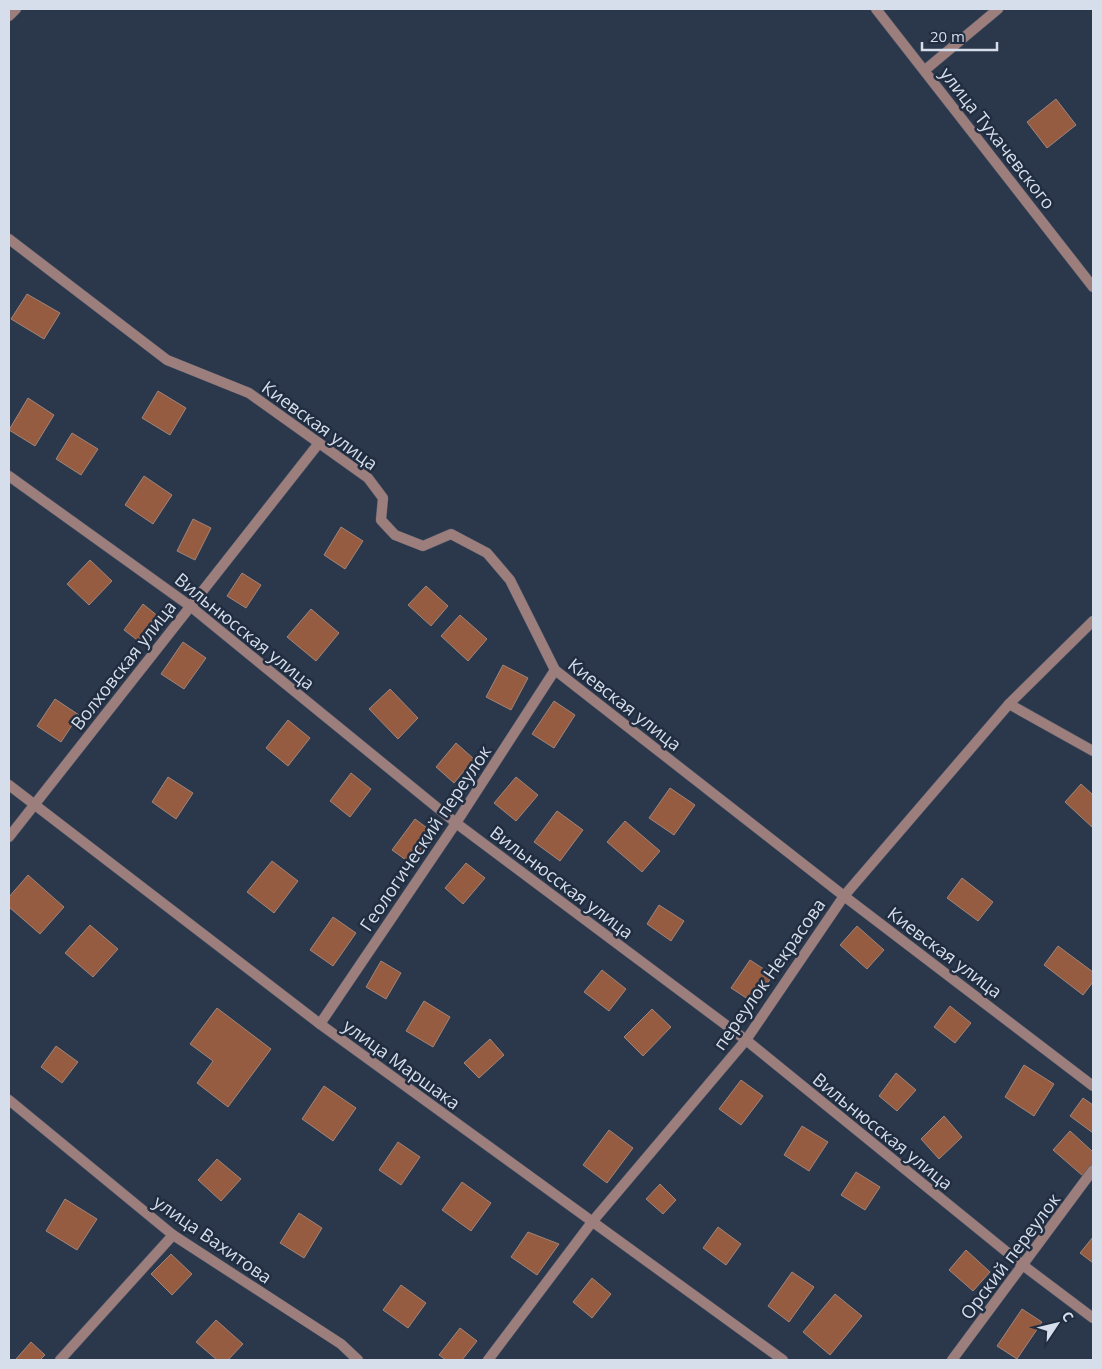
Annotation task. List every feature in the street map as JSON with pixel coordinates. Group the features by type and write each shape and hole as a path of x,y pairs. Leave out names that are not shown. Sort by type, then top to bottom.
{"street":[{"path":"9,16 16,9"},
{"name":"улица Тухачевского","path":"876,9 1093,287"},
{"path":"925,70 998,9"},
{"name":"Киевская улица","path":"9,239 167,360 249,393 368,478 383,498 381,520 395,535 423,546 451,534 487,553 510,580 555,670 844,896 1093,1086"},
{"name":"Волховская улица","path":"9,837 319,443"},
{"name":"Вильнюсская улица","path":"9,476 190,606 456,823 746,1040 1024,1266 1093,1318"},
{"name":"переулок Некрасова","path":"488,1360 592,1222 746,1040 844,896 1009,704 1093,621"},
{"name":"Геологический переулок","path":"320,1024 456,823 555,670"},
{"path":"1009,704 1093,751"},
{"name":"улица Маршака","path":"9,785 320,1024 783,1360"},
{"name":"улица Вахитова","path":"9,1100 173,1235 341,1344 358,1360"},
{"name":"Орский переулок","path":"952,1360 1024,1266 1093,1170"},
{"path":"60,1360 173,1235"}],"building":[{"path":"1056,99 1076,125 1047,148 1027,122"},
{"path":"27,294 60,313 44,339 11,319"},
{"path":"158,391 186,408 170,435 142,418"},
{"path":"28,398 54,415 35,446 9,430"},
{"path":"72,433 98,449 81,475 56,459"},
{"path":"144,476 172,495 153,524 125,505"},
{"path":"193,519 211,528 195,560 177,551"},
{"path":"341,527 363,541 345,569 324,555"},
{"path":"90,560 112,581 89,605 67,584"},
{"path":"242,573 261,585 246,608 227,596"},
{"path":"426,586 448,606 431,626 408,605"},
{"path":"143,604 164,621 145,646 124,630"},
{"path":"311,609 339,633 316,661 287,637"},
{"path":"460,615 487,639 468,661 441,636"},
{"path":"183,642 206,658 184,689 161,674"},
{"path":"503,665 528,678 511,710 486,697"},
{"path":"390,689 418,718 398,739 369,709"},
{"path":"55,699 79,715 61,742 37,726"},
{"path":"554,701 575,715 554,748 532,734"},
{"path":"288,720 310,738 288,766 266,748"},
{"path":"456,743 474,759 454,783 436,767"},
{"path":"351,773 371,789 350,817 330,801"},
{"path":"168,777 193,793 176,819 152,802"},
{"path":"516,777 538,795 516,821 494,803"},
{"path":"1081,784 1093,795 1093,828 1065,802"},
{"path":"670,788 695,805 674,835 649,818"},
{"path":"557,811 583,830 560,861 534,842"},
{"path":"415,819 435,834 413,865 392,850"},
{"path":"625,821 660,851 642,872 607,842"},
{"path":"272,861 298,881 274,913 247,892"},
{"path":"466,863 485,878 463,904 445,888"},
{"path":"28,875 64,907 40,934 9,907 9,897"},
{"path":"962,878 993,902 978,921 947,898"},
{"path":"659,905 684,921 671,941 647,924"},
{"path":"333,917 356,933 333,966 310,950"},
{"path":"90,925 118,949 93,977 65,953"},
{"path":"857,926 884,950 867,969 840,945"},
{"path":"1058,946 1093,972 1093,982 1083,995 1044,965"},
{"path":"750,960 773,975 754,1003 731,988"},
{"path":"381,961 401,973 386,999 366,987"},
{"path":"602,970 626,989 609,1011 584,992"},
{"path":"424,1001 450,1017 433,1047 406,1031"},
{"path":"950,1006 971,1023 955,1043 934,1027"},
{"path":"217,1008 271,1049 228,1107 197,1083 213,1061 190,1044"},
{"path":"652,1009 671,1027 643,1056 624,1037"},
{"path":"490,1039 504,1055 479,1078 464,1063"},
{"path":"56,1046 78,1062 62,1083 41,1067"},
{"path":"1024,1065 1054,1084 1034,1116 1005,1097"},
{"path":"896,1073 916,1090 897,1111 879,1096"},
{"path":"741,1080 763,1096 741,1125 719,1109"},
{"path":"324,1086 356,1108 333,1141 302,1119"},
{"path":"1083,1098 1093,1105 1093,1133 1070,1116"},
{"path":"944,1116 962,1137 939,1159 921,1139"},
{"path":"802,1126 828,1142 809,1171 784,1155"},
{"path":"609,1130 633,1148 607,1183 583,1165"},
{"path":"1070,1131 1093,1152 1093,1164 1083,1176 1053,1150"},
{"path":"398,1142 420,1157 401,1185 379,1170"},
{"path":"217,1159 241,1179 221,1201 198,1180"},
{"path":"856,1172 880,1187 865,1210 841,1195"},
{"path":"462,1182 491,1203 471,1231 442,1210"},
{"path":"660,1184 676,1200 663,1214 646,1199"},
{"path":"65,1199 97,1219 77,1250 46,1231"},
{"path":"299,1213 322,1228 304,1258 280,1243"},
{"path":"718,1227 741,1244 726,1265 703,1248"},
{"path":"528,1232 559,1244 537,1275 511,1257"},
{"path":"1093,1237 1093,1263 1080,1253"},
{"path":"966,1250 990,1272 973,1291 949,1270"},
{"path":"171,1254 192,1274 172,1295 151,1274"},
{"path":"792,1272 814,1287 789,1322 768,1306"},
{"path":"592,1278 611,1294 592,1318 573,1302"},
{"path":"401,1285 426,1303 408,1328 383,1310"},
{"path":"835,1294 862,1316 830,1355 803,1332"},
{"path":"1022,1309 1042,1322 1017,1359 997,1346"},
{"path":"216,1320 243,1344 228,1360 217,1360 196,1342"},
{"path":"460,1328 477,1341 462,1360 446,1360 439,1355"},
{"path":"31,1342 45,1355 40,1360 17,1360 16,1359"}]}
